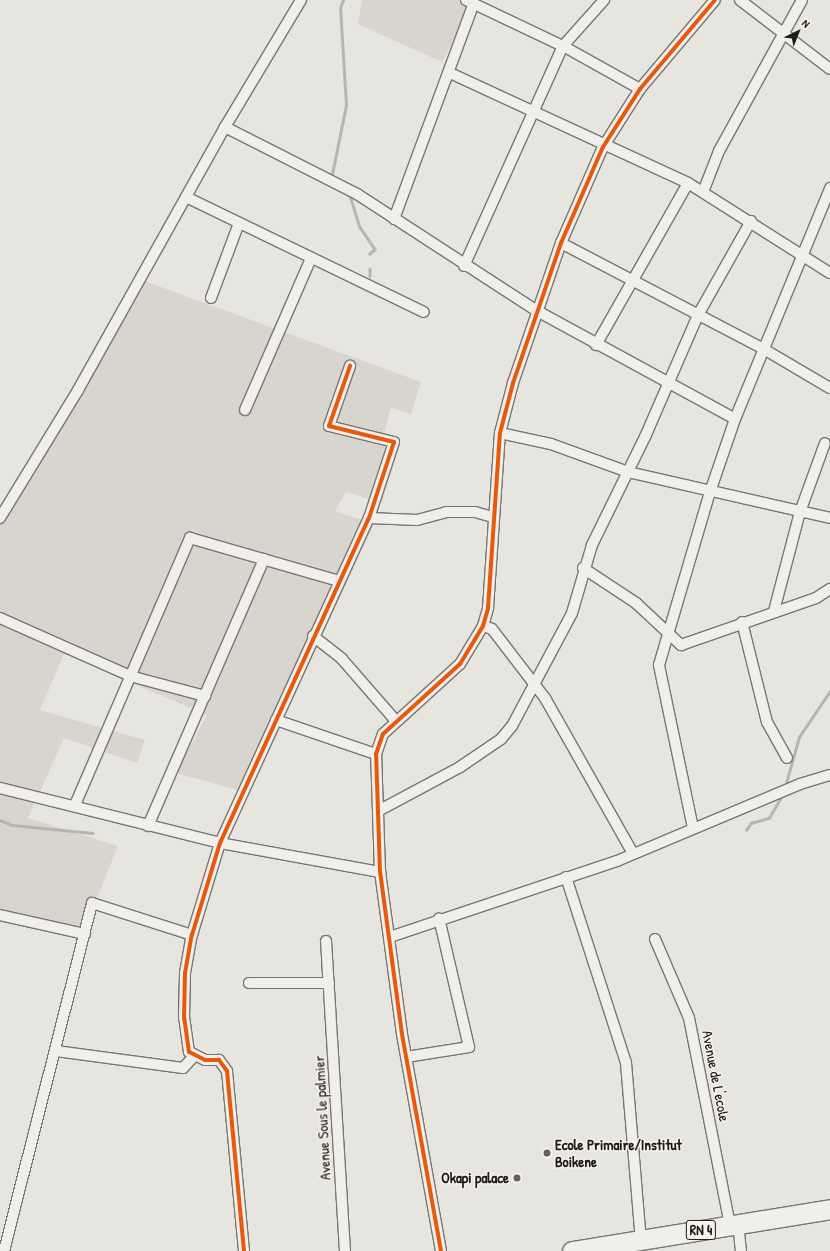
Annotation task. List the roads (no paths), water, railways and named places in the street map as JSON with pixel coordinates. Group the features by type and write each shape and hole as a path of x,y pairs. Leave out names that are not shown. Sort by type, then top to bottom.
{"highway":[{"name":"RN 4","path":"578,1251 734,1224 829,1213"}],"street":[{"path":"0,518 78,390 225,127 301,0"},
{"path":"464,266 530,113 564,46 604,0"},
{"path":"441,1251 406,1057 380,872 376,754 383,734 396,720 460,664 483,626 488,608 492,517 500,433 513,383 539,312 561,243 603,147 640,89 714,0"},
{"path":"740,0 830,69"},
{"path":"703,192 719,150 802,0"},
{"path":"394,219 450,73 470,1 564,46 640,89"},
{"path":"450,73 603,147 688,183 751,221 830,273"},
{"path":"225,127 357,194 464,266 539,312 596,345 735,419"},
{"path":"596,345 634,282 688,183"},
{"path":"693,828 659,665 668,632 693,558 710,492 735,419 762,348 830,188"},
{"path":"186,197 424,312"},
{"path":"378,811 460,767 501,739 529,697 534,680 572,613 583,568 628,472 698,315 751,221"},
{"path":"210,298 239,223"},
{"path":"561,243 762,348 830,388"},
{"path":"245,410 311,258"},
{"path":"244,1251 227,1071 219,1060 194,1056 189,1052 184,1018 185,973 192,935 220,843 313,636 369,518 394,442 329,426 350,366"},
{"path":"500,433 551,444 628,472 710,492 830,518"},
{"path":"774,611 800,512 825,443"},
{"path":"369,518 417,520 446,512 475,512 492,517"},
{"path":"75,805 190,538 339,581"},
{"path":"148,826 264,559"},
{"path":"583,568 636,604 681,645 742,622 816,598 830,589"},
{"path":"0,618 130,676 205,696"},
{"path":"742,622 767,722 787,758"},
{"path":"483,626 492,629 534,680 632,852"},
{"path":"313,636 342,659 396,720"},
{"path":"276,720 376,754"},
{"path":"390,938 440,918 566,876 632,852 830,775"},
{"path":"0,788 75,805 148,826 220,843 380,872"},
{"path":"566,876 626,1063 641,1240"},
{"path":"4,1251 56,1051 92,903 192,935"},
{"path":"0,914 84,934"},
{"path":"406,1057 469,1047 440,918"},
{"name":"Avenue de L'ecole","path":"655,939 689,1018 741,1251"},
{"name":"Avenue Sous le palmier","path":"326,941 345,1251"},
{"path":"249,983 329,984"},
{"path":"56,1051 183,1068 194,1056"}],"waterway":[{"path":"331,179 346,105 340,8 343,0"},
{"path":"350,195 360,227 375,249 370,254"},
{"path":"370,269 370,276"},
{"path":"785,787 799,737 830,691"},
{"path":"746,830 751,823 769,818 783,794"},
{"path":"0,820 12,825 93,833"}],"place":[{"name":"Ecole Primaire/Institut Boikene","path":"547,1153"},
{"name":"Okapi palace","path":"517,1178"}]}
